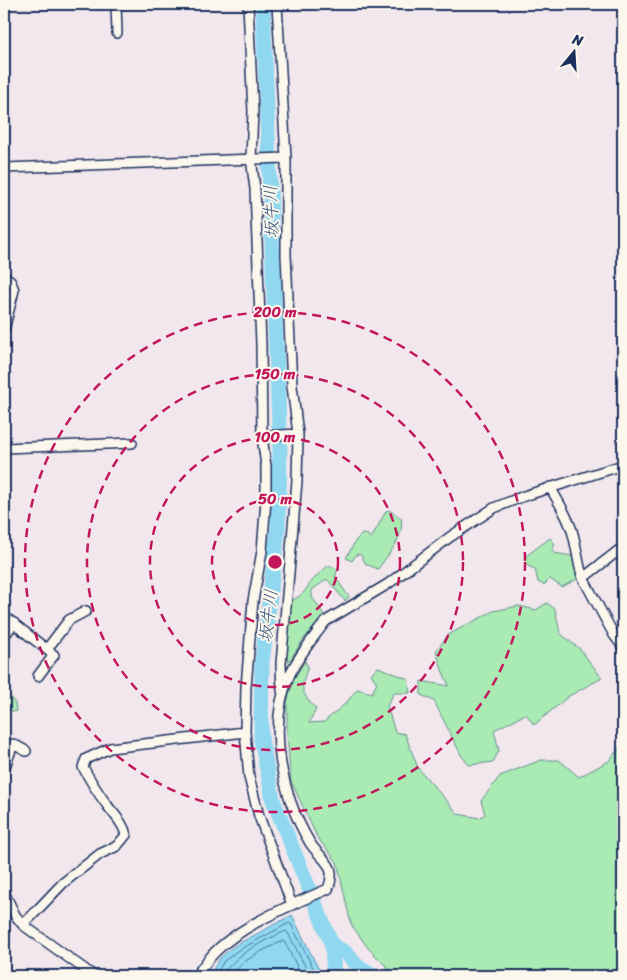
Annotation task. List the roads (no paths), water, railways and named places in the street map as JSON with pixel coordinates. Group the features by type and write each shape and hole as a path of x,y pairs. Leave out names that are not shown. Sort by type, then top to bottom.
{"street":[{"path":"116,4 117,33"},
{"path":"248,4 253,112 251,158 257,228 266,500 262,551 253,601 246,687 245,732 249,777 259,816 292,905"},
{"path":"196,976 216,951 234,938 265,918 328,889 332,873 326,862 311,844 290,801 284,779 278,734 282,697 280,664 297,481 286,265 286,158 278,4"},
{"path":"4,168 286,158"},
{"path":"4,277 10,280 14,290 4,330"},
{"path":"265,436 294,434"},
{"path":"4,448 132,443"},
{"path":"282,697 290,673 326,621 388,584 450,537 494,508 550,487 623,465"},
{"path":"550,487 572,531 583,578 614,635 623,647"},
{"path":"583,578 623,547"},
{"path":"47,649 69,620 86,610"},
{"path":"4,616 54,655 38,676"},
{"path":"4,636 14,623"},
{"path":"23,925 62,883 100,854 117,846 126,835 124,826 108,806 83,767 86,759 110,748 245,732"},
{"path":"4,770 13,744 26,751"},
{"path":"4,892 15,915 23,925 94,976"}],"water":[{"path":"292,915 322,976 209,976 220,958 234,946"}],"waterway":[{"name":"坂牛川","path":"263,4 280,451 278,529 262,663 261,739 273,800 332,945 334,976"},
{"path":"332,945 345,952 359,967 375,976"}]}
